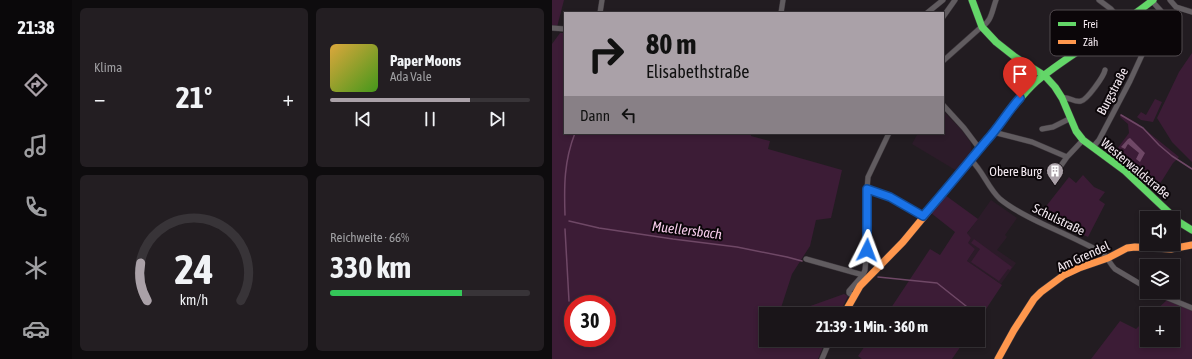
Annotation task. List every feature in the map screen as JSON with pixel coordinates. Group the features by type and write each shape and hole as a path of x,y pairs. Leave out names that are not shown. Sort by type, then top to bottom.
{"street":[{"path":"600,12 602,0"},
{"path":"780,12 783,0"},
{"path":"928,12 943,0"},
{"path":"944,16 955,0"},
{"path":"972,0 982,27"},
{"path":"944,60 988,22 996,0"},
{"path":"1099,0 1112,10"},
{"path":"1170,0 1176,7 1192,12"},
{"path":"1140,10 1153,1"},
{"name":"Burgstraße","path":"1153,1 1159,10"},
{"name":"Westerwaldstraße","path":"982,27 996,42 1015,57 1045,76 1055,87 1062,98 1076,130 1083,140 1125,172 1179,222 1192,230"},
{"path":"552,28 564,29"},
{"path":"848,307 853,296 871,273 903,242 923,216 971,160 1014,104 1045,76 1071,56"},
{"name":"Burgstraße","path":"1093,147 1130,81 1142,56"},
{"path":"1062,98 1066,97 1079,101 1083,100 1098,82 1105,70"},
{"path":"944,106 964,128 979,148"},
{"path":"1042,129 1053,127 1071,118"},
{"path":"994,131 1032,142 1067,157"},
{"path":"853,296 849,291 863,275 865,270 868,236 868,177 888,134"},
{"path":"1055,174 1067,157 1083,140"},
{"name":"Schulstraße","path":"971,160 978,166 986,182 995,194 1009,206 1022,214 1103,253 1115,269 1140,284"},
{"path":"867,189 890,197 923,216"},
{"name":"Am Grendel","path":"998,359 1014,330 1034,299 1064,275 1078,268 1108,258 1127,248 1172,249 1192,245"},
{"path":"806,259 863,275"},
{"path":"1170,299 1192,308"},
{"path":"822,359 827,347"}],"shaded area":[{"path":"552,0 564,0 557,27 552,25"},
{"path":"560,33 564,33 564,134 751,134 751,136 770,141 768,149 842,170 831,218 816,220 810,246 792,274 781,307 759,307 759,347 823,347 818,359 552,359 552,44"},
{"path":"1192,53 1192,162 1172,142 1157,118 1179,72"},
{"path":"1155,99 1162,102 1153,122 1141,120 1137,117 1141,112 1146,115"},
{"path":"945,113 961,129 971,143 971,154 957,171 912,144 917,134 944,134"},
{"path":"1121,114 1137,123 1179,157 1173,163 1154,191 1111,157 1129,133 1128,124 1120,117"},
{"path":"1130,138 1145,153 1140,162 1136,159 1139,153 1128,144 1125,149 1121,147"},
{"path":"1083,175 1094,187 1105,192 1099,200 1105,204 1088,237 1040,214 1069,177 1076,183"},
{"path":"945,195 978,219 967,233 971,238 968,243 975,249 967,261 1002,285 985,310 985,307 892,307 930,249 940,255 955,232 931,213"},
{"path":"991,200 1017,218 1005,235 1007,237 997,250 1016,263 1001,284 967,261 975,249 967,243 971,238 967,234"},
{"path":"974,239 1012,267 1010,270 1008,269 999,281 971,262 980,249 971,243"},
{"path":"844,294 848,296 842,307 808,307"},
{"path":"1167,300 1192,310 1192,359 1091,359 1120,321 1136,329 1140,325 1140,347 1180,347 1180,307 1160,307"},
{"path":"864,347 960,347 952,359 862,359 858,356"}],"waterway":[{"path":"1121,115 1143,128 1172,156 1192,169"},
{"name":"Muellersbach","path":"565,215 567,164 571,143 575,134"},
{"name":"Muellersbach","path":"569,221 599,228 737,247 802,261"},
{"path":"565,229 569,295"},
{"name":"Muellersbach","path":"878,277 937,283 967,307"}],"traffic: fast":[{"path":"972,0 982,27 996,42 1015,57 1045,76 1055,87 1062,98 1076,131 1083,140 1125,171 1179,222 1192,230"},
{"path":"1140,10 1153,0"},
{"path":"984,144 1029,88 1071,56"}],"traffic: slow":[{"path":"848,307 860,286 903,242 984,144"},
{"path":"998,359 1014,330 1034,299 1064,275 1108,258 1127,248 1171,249 1192,245"}],"place":[{"name":"Obere Burg","path":"1055,186"}],"route":[{"path":"867,250 867,189 890,197 923,216 971,160 979,148 987,141 1020,98"}]}
